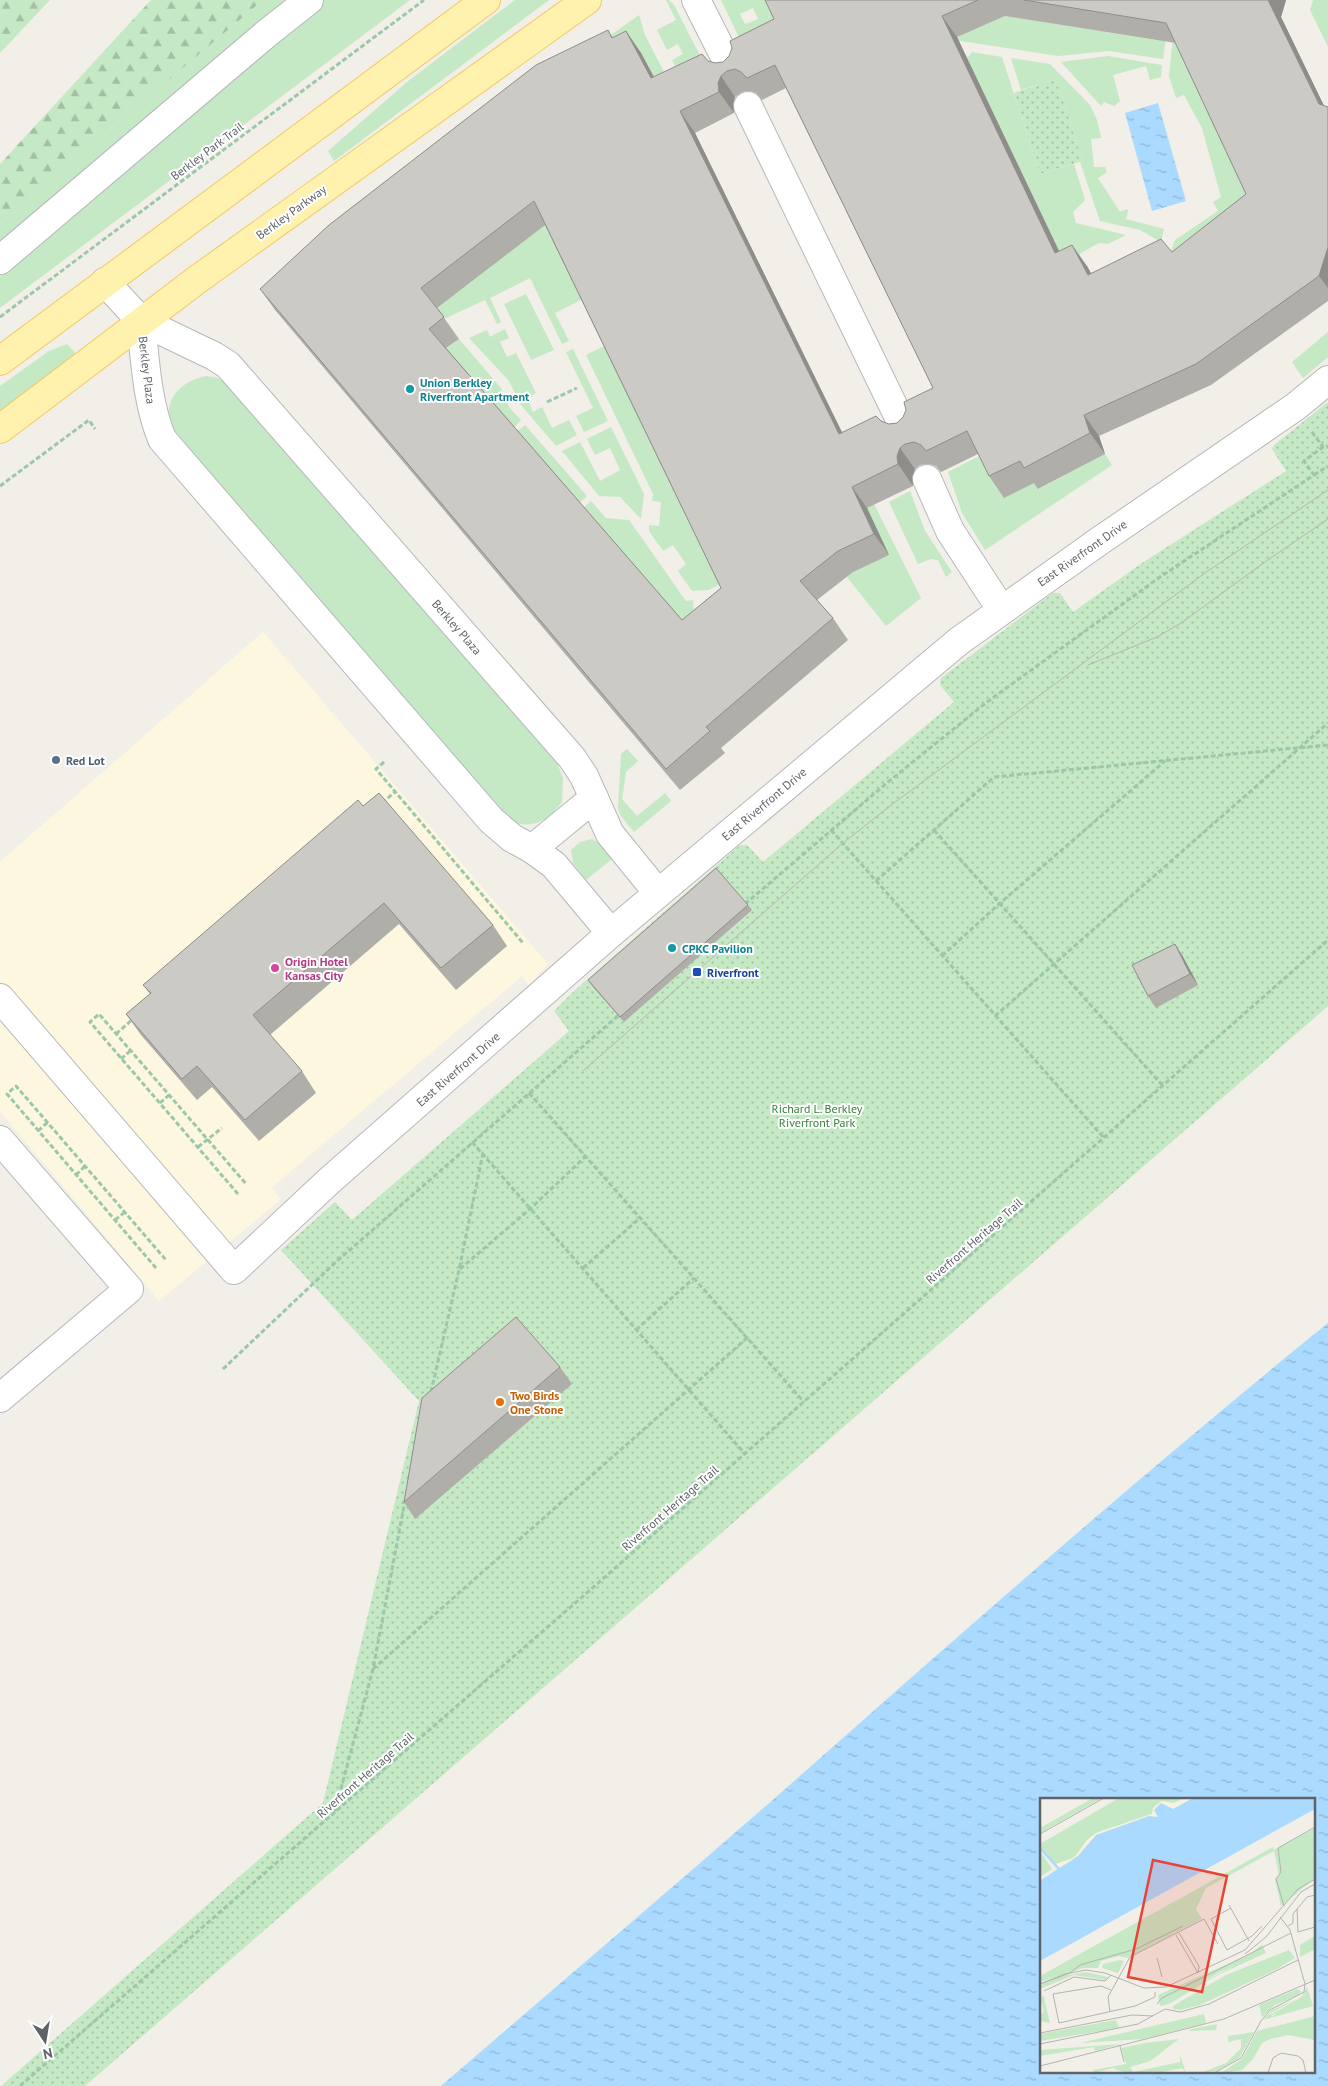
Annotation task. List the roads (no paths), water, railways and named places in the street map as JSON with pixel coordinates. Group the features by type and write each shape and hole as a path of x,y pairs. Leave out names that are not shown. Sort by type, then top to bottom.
{"main road":[{"path":"0,361 486,0"},
{"name":"Berkley Parkway","path":"0,429 140,322 587,0"}],"street":[{"path":"0,260 266,34 309,0"},
{"path":"696,0 731,69"},
{"path":"748,106 905,430"},
{"path":"105,282 140,322"},
{"name":"Berkley Plaza","path":"140,322 214,356 228,365 572,758 584,776 610,834 658,893"},
{"name":"Berkley Plaza","path":"140,322 150,398 154,419 162,439 491,820 512,838 532,849 554,866 611,933"},
{"name":"East Riverfront Drive","path":"0,998 234,1270 329,1181 611,933 959,640 1001,609 1295,407 1328,380"},
{"path":"927,479 950,531 1001,609"},
{"path":"532,849 594,798"},
{"path":"0,1140 129,1289 0,1398"}],"water":[{"path":"1158,103 1186,201 1152,211 1125,113"},
{"path":"1328,1323 1328,2086 441,2086 733,1834 1049,1557 1187,1439"}],"tram line":[{"path":"583,1071 843,843 890,806 1205,573 1328,490"},
{"path":"1088,665 1157,637 1181,623 1328,519"}],"place":[{"name":"Union Berkley Riverfront Apartment","path":"410,389"},
{"name":"Red Lot","path":"56,760"},
{"name":"CPKC Pavilion","path":"672,948"},
{"name":"Origin Hotel Kansas City","path":"275,968"},
{"name":"Riverfront","path":"697,972"},
{"name":"Two Birds One Stone","path":"500,1402"}],"park label":[{"name":"Richard L. Berkley Riverfront Park","path":"817,1115"}]}
